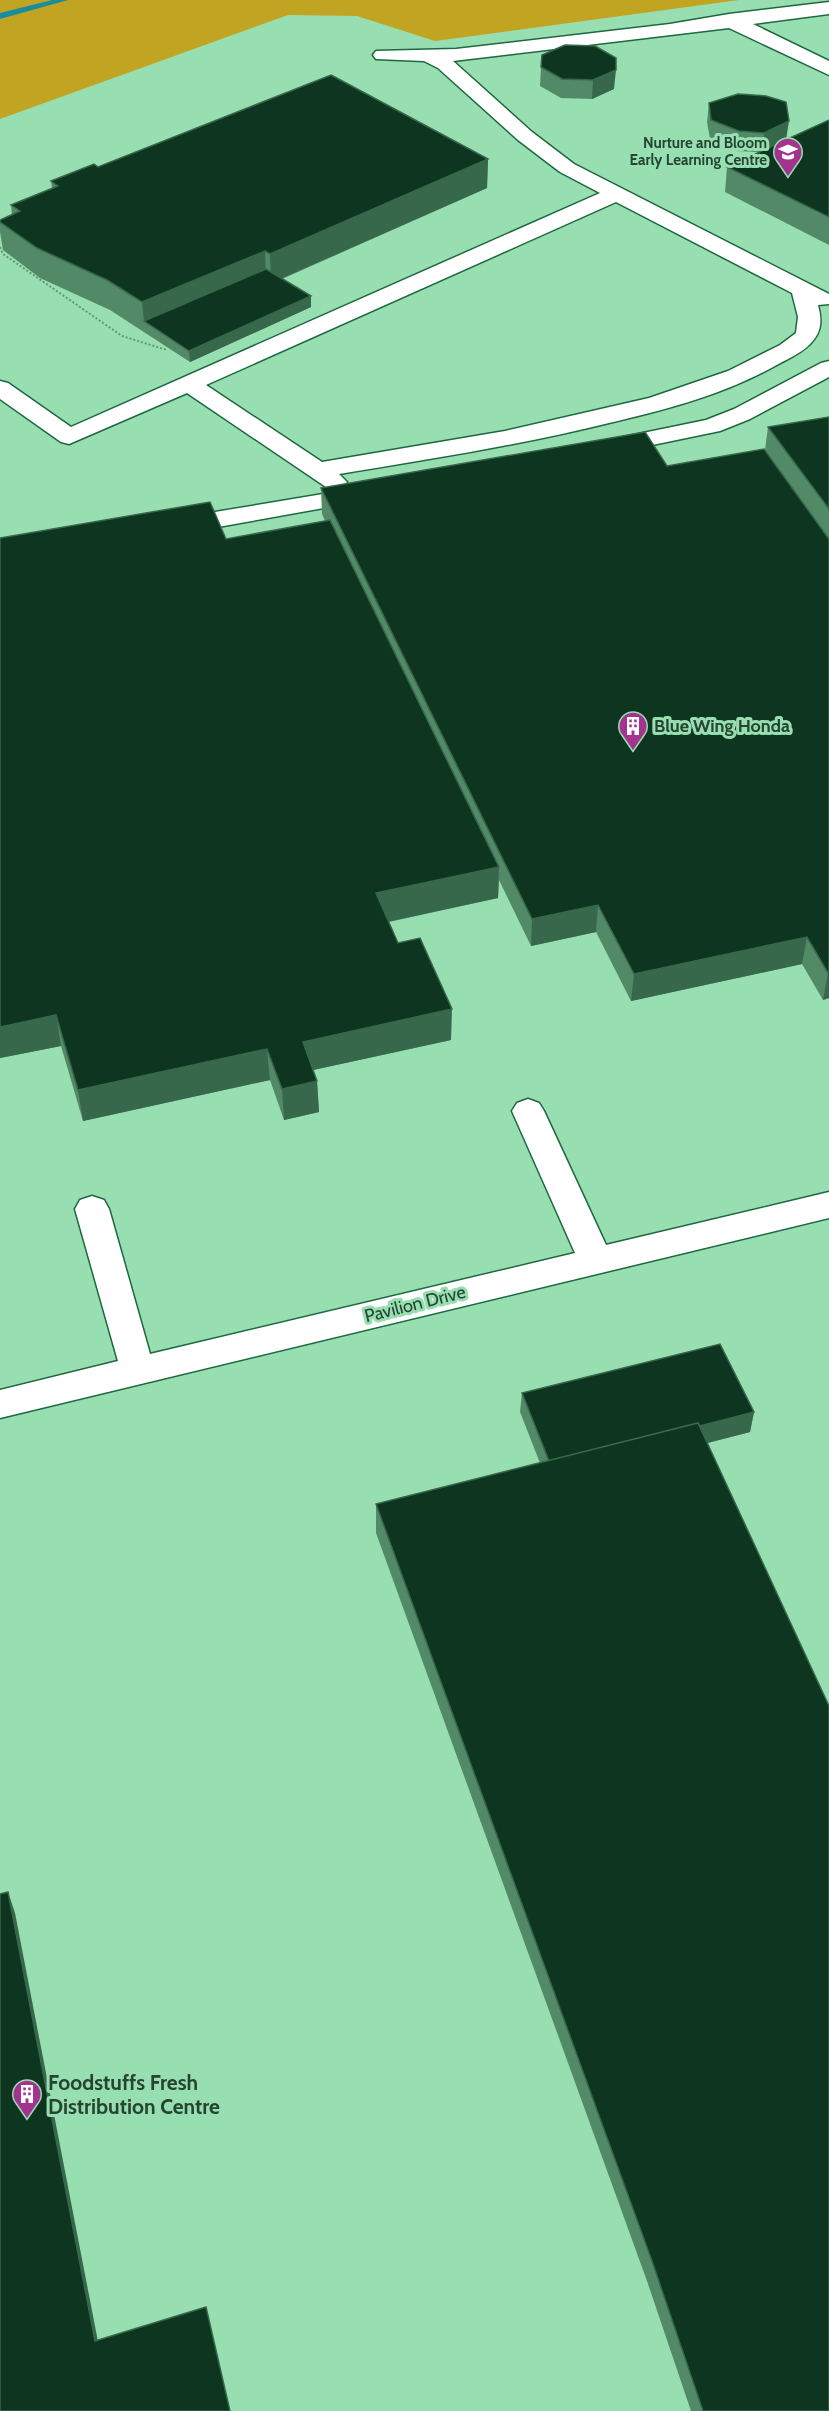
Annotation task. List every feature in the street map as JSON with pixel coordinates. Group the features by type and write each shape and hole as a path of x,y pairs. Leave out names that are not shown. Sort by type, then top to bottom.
{"street":[{"path":"383,55 430,56 670,30 729,20 829,8"},
{"path":"729,20 829,69"},
{"path":"430,56 445,64 552,158 567,168 829,303"},
{"path":"0,388 69,437 616,194"},
{"path":"318,470 528,435 646,407 723,383 754,369 792,347 807,333 809,316 802,289"},
{"path":"587,451 712,426 742,414 829,368"},
{"path":"189,384 358,496"},
{"path":"150,530 392,489"},
{"path":"528,1111 596,1261"},
{"name":"Pavilion Drive","path":"0,1404 829,1205"},
{"path":"92,1209 138,1371"}],"path":[{"path":"0,247 3,254 122,336 139,345 161,346 174,354"}],"shaded area":[{"path":"0,0 739,0 435,41 357,16 288,15 0,119"}],"building":[{"path":"565,45 595,46 616,58 616,70 593,80 562,79 541,67 542,55"},
{"path":"331,75 488,159 270,254 265,251 142,302 107,280 37,248 0,222 20,211 11,205 58,186 51,181 94,164 98,167"},
{"path":"738,94 766,96 786,102 789,121 764,133 739,131 711,120 709,103"},
{"path":"829,120 829,217 727,167"},
{"path":"266,269 311,296 189,351 144,321"},
{"path":"829,417 829,509 768,427"},
{"name":"Blue Wing Honda","path":"645,432 667,466 764,449 829,539 828,973 807,937 634,974 598,905 532,919 321,488"},
{"path":"210,502 226,539 330,520 499,867 376,893 398,943 420,938 452,1009 303,1042 317,1081 282,1089 267,1049 78,1090 56,1015 0,1027 0,538"},
{"path":"720,1344 754,1412 700,1426 698,1423 549,1461 522,1393"},
{"path":"698,1423 829,1706 829,2411 703,2411 652,2261 376,1504"},
{"name":"Foodstuffs Fresh Distribution Centre","path":"8,1892 95,2341 206,2307 230,2411 0,2411 0,1894"}],"waterway":[{"path":"0,16 63,0"}],"place":[{"name":"Nurture and Bloom Early Learning Centre","path":"788,178"},
{"name":"Blue Wing Honda","path":"633,752"},
{"name":"Foodstuffs Fresh Distribution Centre","path":"27,2120"}]}
